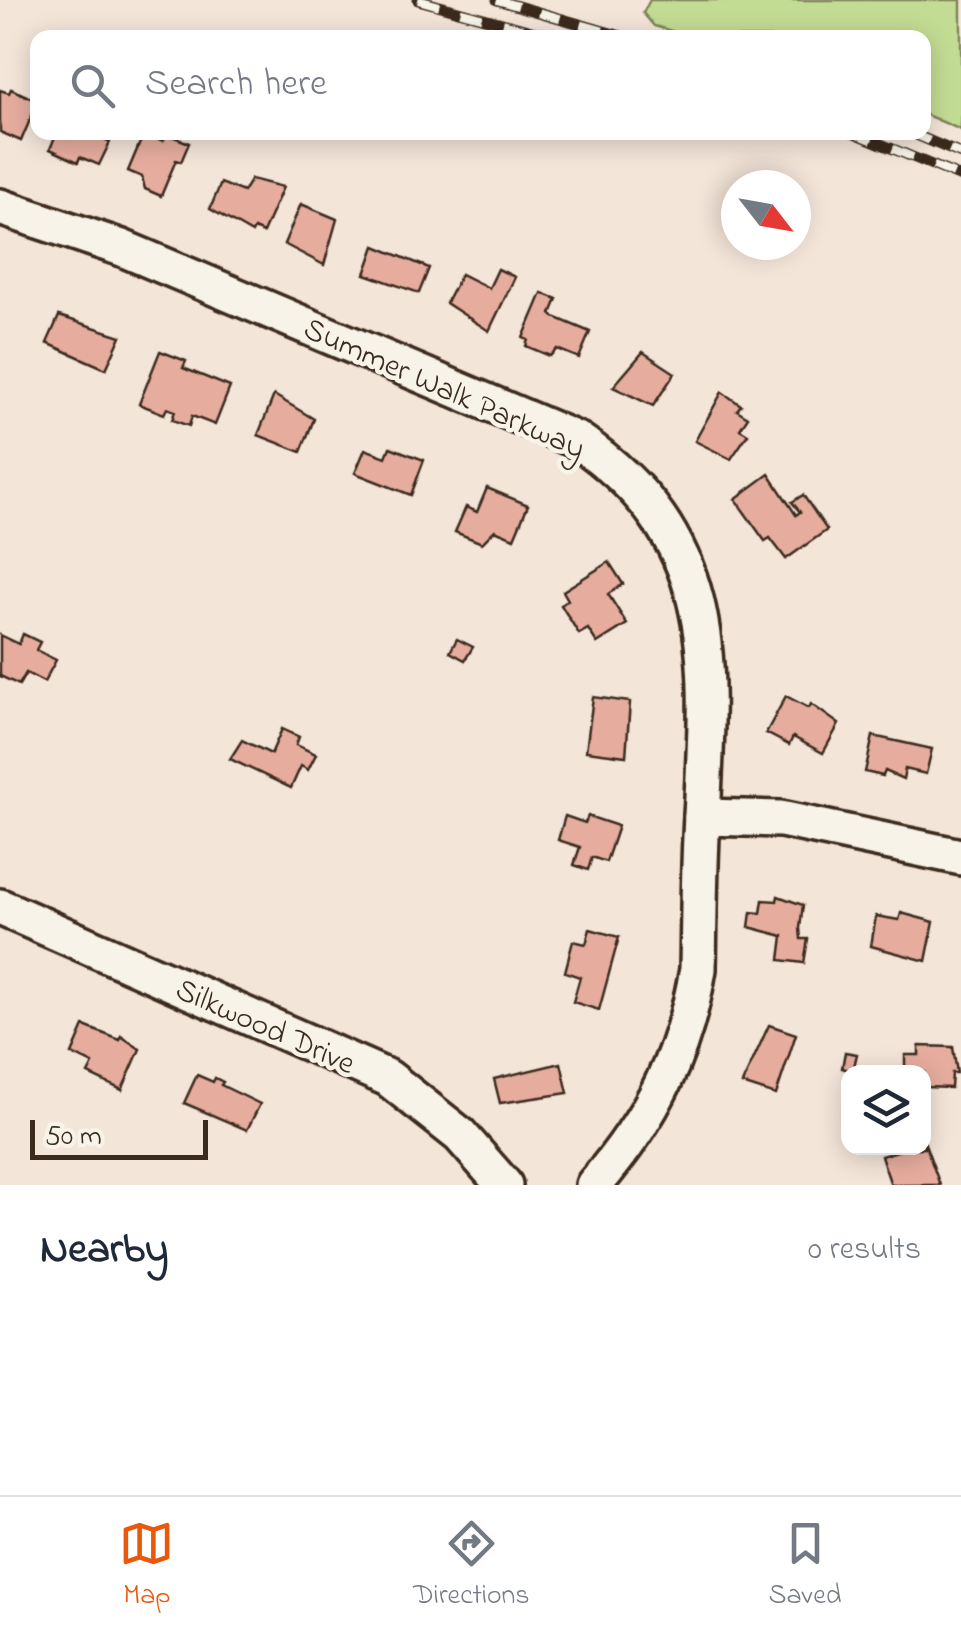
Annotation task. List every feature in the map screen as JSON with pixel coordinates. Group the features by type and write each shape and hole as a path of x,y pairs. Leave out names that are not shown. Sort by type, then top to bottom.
{"street":[{"name":"Summer Walk Parkway","path":"0,207 122,248 488,399 579,441 610,462 656,512 696,602 709,687 698,968 691,1012 661,1094 631,1142 594,1185"},
{"path":"702,817 780,819 961,857"},
{"name":"Silkwood Drive","path":"0,908 388,1078 460,1135 504,1185"}],"green space":[{"path":"650,0 961,0 961,130 931,117 931,30 668,30 654,26 643,13"}],"building":[{"path":"11,89 30,97 30,120 21,141 0,132 0,90 9,93"},
{"path":"54,140 110,142 99,165 80,157 78,162 50,149"},
{"path":"141,140 189,143 181,162 176,160 161,196 145,189 142,177 128,171"},
{"path":"251,179 283,187 263,233 254,229 252,233 210,209 221,183 243,192"},
{"path":"301,204 337,219 324,265 284,244"},
{"path":"375,246 429,268 419,293 365,274"},
{"path":"498,269 515,277 489,331 446,303 461,274 489,288"},
{"path":"542,293 557,299 551,314 554,317 590,332 579,358 557,349 550,356 526,346 528,340 523,338"},
{"path":"59,316 121,336 106,369 47,343"},
{"path":"160,351 186,361 183,368 230,387 215,425 192,416 189,426 172,420 175,411 167,408 164,414 139,404"},
{"path":"643,352 675,373 653,406 613,387"},
{"path":"722,392 741,405 737,410 748,417 740,429 748,434 731,459 695,441"},
{"path":"274,395 314,419 301,452 258,435"},
{"path":"390,447 424,460 411,495 355,473 365,449 386,457"},
{"path":"769,474 796,515 800,512 792,502 803,495 827,530 786,559 770,538 765,541 735,499"},
{"path":"487,488 528,505 514,538 495,530 482,543 455,532 466,507 477,512"},
{"path":"609,562 623,584 608,594 627,624 597,643 588,629 579,634 561,605 568,600 563,591"},
{"path":"23,634 40,642 36,650 56,660 44,682 26,673 19,685 0,676 0,635 19,644"},
{"path":"457,639 473,647 465,660 450,652"},
{"path":"786,696 809,708 811,704 839,724 823,753 793,737 789,745 766,733"},
{"path":"593,697 630,702 626,756 586,751"},
{"path":"282,729 299,737 296,745 316,754 308,770 301,766 291,788 230,759 242,740 271,754"},
{"path":"873,736 932,749 926,774 905,769 903,779 885,771 883,776 865,772"},
{"path":"565,816 585,823 588,816 618,826 606,862 592,857 588,870 574,865 580,847 558,840"},
{"path":"778,896 803,905 801,939 808,939 804,963 780,960 783,936 749,927 751,912 761,913 763,900 777,901"},
{"path":"901,913 934,922 926,961 871,946 876,916 899,920"},
{"path":"590,929 619,937 599,1010 573,1002 580,977 565,972 573,941 586,944"},
{"path":"769,1025 796,1034 776,1095 742,1084"},
{"path":"84,1026 120,1040 121,1036 140,1049 122,1090 88,1074 93,1064 72,1054"},
{"path":"919,1046 953,1047 957,1073 952,1073 951,1088 931,1087 931,1065 905,1065 905,1055 919,1055"},
{"path":"845,1052 857,1054 854,1065 843,1065"},
{"path":"561,1063 568,1093 500,1103 494,1079"},
{"path":"197,1075 213,1082 215,1078 223,1082 221,1085 260,1104 247,1130 184,1103"},
{"path":"929,1155 940,1185 891,1185 881,1156"}],"railway":[{"path":"418,0 528,30"},
{"path":"497,0 600,30"},
{"path":"871,140 961,177"},
{"path":"928,140 961,154"}]}
